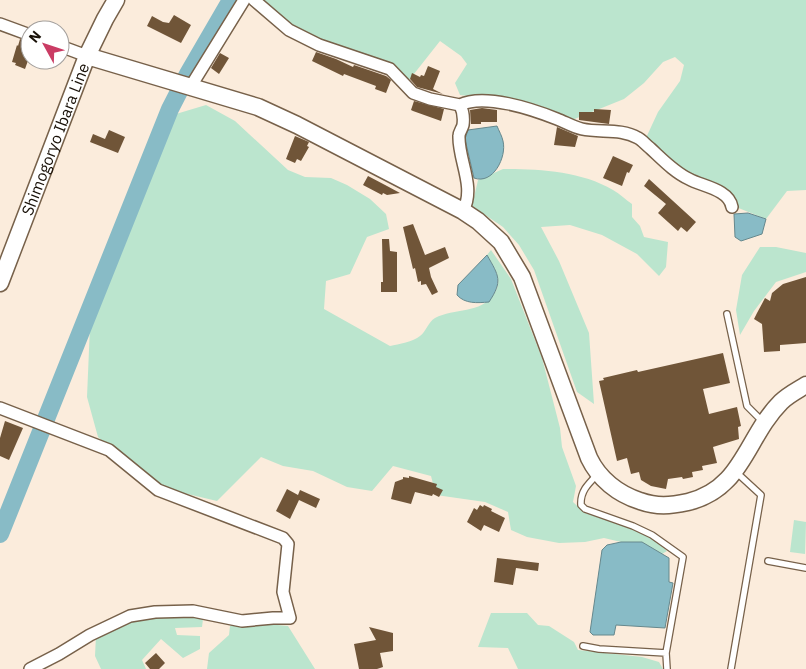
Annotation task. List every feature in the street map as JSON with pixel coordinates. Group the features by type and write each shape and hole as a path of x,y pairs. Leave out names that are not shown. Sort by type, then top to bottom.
{"street":[{"name":"Shimogoryo Ibara Line","path":"0,282 87,56 116,0"},
{"path":"188,85 244,0"},
{"path":"254,0 289,30 319,45 390,69 413,93 430,99 460,105 480,101 505,103 582,129 611,131 639,138 686,178 713,188 730,201 732,207"},
{"path":"0,24 20,31"},
{"path":"70,50 258,107 297,125 463,211 478,221 501,242 522,277 589,458 598,474 622,493 650,505 662,506 704,498 722,486 735,471 781,402 806,385"},
{"path":"460,105 463,115 463,126 459,137 468,192 467,204 463,211"},
{"path":"0,408 109,450 158,490 283,538 288,544 283,592 290,618 242,621 193,610 154,612 130,616 90,635 30,669"}],"lane":[{"path":"727,314 747,406 765,424"},
{"path":"732,669 761,495 735,471"},
{"path":"598,474 587,484 581,494 581,505 585,509 633,526 652,535 683,558 666,653 667,669"},
{"path":"768,561 806,568"},
{"path":"583,646 599,649 666,653"}],"green space":[{"path":"261,0 806,0 806,190 787,191 766,219 731,205 686,173 645,140 658,112 680,81 684,65 675,57 663,62 644,83 624,99 572,120 501,100 460,95 455,83 467,64 461,56 440,41 410,79 403,78 296,30"},
{"path":"206,105 235,121 288,170 305,177 331,178 347,185 370,199 386,214 389,229 367,237 350,274 326,281 324,309 390,346 417,338 435,318 475,308 489,300 497,289 498,284 497,274 487,255 491,250 511,279 542,358 560,428 562,447 576,486 573,502 585,513 632,528 652,538 667,551 662,554 642,542 621,542 604,538 585,542 559,543 527,537 511,530 508,512 485,502 436,495 431,476 393,466 372,491 347,487 313,471 283,466 261,457 217,501 179,492 148,481 98,437 87,397 90,326 121,235 167,122 176,114"},
{"path":"503,169 560,172 601,184 632,204 632,217 640,226 644,237 668,242 666,267 659,276 637,254 602,235 570,225 541,227 559,261 589,333 594,404 577,392 534,270 519,245 503,227 472,206 478,180"},
{"path":"760,247 776,247 806,253 806,272 776,282 754,311 740,335 736,310 742,275"},
{"path":"794,520 806,522 805,554 790,552"},
{"path":"491,613 527,613 538,625 549,626 574,642 578,650 642,657 659,662 663,669 518,669 508,648 478,647"},
{"path":"179,615 203,619 202,627 175,628 177,635 200,636 200,649 183,658 161,639 142,660 146,669 101,669 95,656 96,635 125,621"},
{"path":"267,624 288,626 315,669 207,669 209,653 229,635 230,626"}],"water":[{"path":"497,126 503,139 504,147 501,162 493,174 481,179 474,178 465,139 468,130"},
{"path":"748,213 766,219 762,234 741,241 735,237 734,214"},
{"path":"487,255 498,278 496,289 489,302 476,303 460,298 457,295 458,285"},
{"path":"621,542 642,542 669,558 669,582 673,583 665,628 616,625 614,635 593,635 590,632 602,550 607,545"}],"building":[{"path":"174,15 191,25 181,43 147,26 152,16 169,23"},
{"path":"20,39 20,67 12,62"},
{"path":"316,52 353,67 354,65 386,76 391,80 386,93 375,89 376,86 344,74 343,76 312,61"},
{"path":"220,53 229,58 219,74 211,68"},
{"path":"428,66 440,71 433,89 443,94 417,87 410,79 412,73 420,77 421,75 424,76"},
{"path":"414,101 444,109 441,121 411,110"},
{"path":"482,108 497,110 497,122 471,124 470,110"},
{"path":"594,109 611,110 609,124 579,120 579,112 594,112"},
{"path":"557,127 578,136 575,147 554,145"},
{"path":"109,130 125,137 118,153 90,142 93,134 105,139"},
{"path":"295,136 309,142 307,146 309,147 301,161 297,159 295,163 286,159"},
{"path":"613,156 633,165 629,173 627,172 622,186 603,178"},
{"path":"368,176 400,193 387,195 383,193 382,195 363,185"},
{"path":"649,179 696,222 687,232 681,227 678,231 658,213 666,204 644,186"},
{"path":"413,224 425,255 445,247 449,258 429,268 438,292 432,295 426,284 421,285 421,281 418,282 415,268 413,269 403,227"},
{"path":"382,239 389,239 390,251 397,252 397,292 381,292 381,282 383,282"},
{"path":"806,277 806,343 780,345 780,351 764,352 762,324 754,319 765,298 770,301 772,293 783,284"},
{"path":"723,353 730,383 703,389 709,414 737,407 741,426 738,427 739,439 713,447 717,463 702,466 703,470 692,472 693,477 668,479 666,489 651,486 641,480 639,472 631,474 627,458 617,461 599,381 604,380 603,378 637,370 638,372"},
{"path":"5,421 23,428 9,460 0,456 0,438"},
{"path":"409,476 437,484 436,487 443,490 439,497 433,494 432,496 415,492 411,504 391,499 395,482 403,479 403,477 409,478"},
{"path":"287,489 298,495 300,490 320,499 316,508 299,500 290,519 276,511"},
{"path":"480,505 492,509 491,511 505,518 499,532 484,525 481,531 467,522 474,508 477,510"},
{"path":"497,558 539,563 538,571 516,568 513,585 494,582"},
{"path":"369,627 393,633 393,651 380,653 383,667 359,669 354,644 376,640"},
{"path":"156,653 165,663 159,669 150,669 145,663"}],"waterway":[{"path":"0,534 170,109 231,0"}]}
